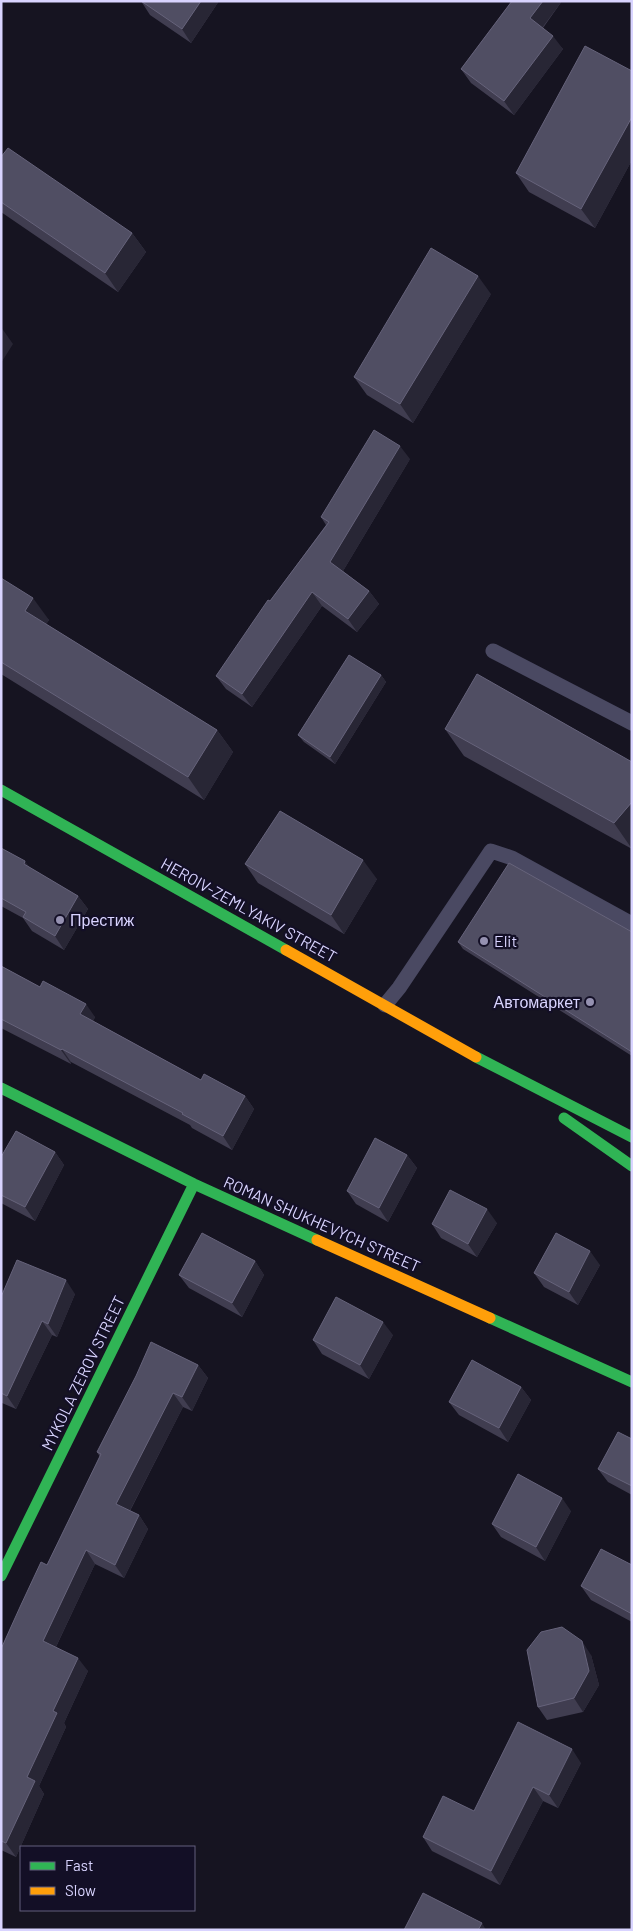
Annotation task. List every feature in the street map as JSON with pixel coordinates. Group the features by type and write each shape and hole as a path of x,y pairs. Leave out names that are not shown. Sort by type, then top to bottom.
{"street":[{"name":"HEROIV-ZEMLYAKIV STREET","path":"1,790 481,1060"},
{"path":"481,1060 632,1137"},
{"path":"481,1060 632,1166"},
{"name":"ROMAN SHUKHEVYCH STREET","path":"1,1088 194,1184 632,1382"},
{"name":"MYKOLA ZEROV STREET","path":"1,1576 194,1184"}],"lane":[{"path":"493,651 632,723"},
{"path":"385,1005 491,851 512,858 632,924"}],"building":[{"path":"141,1 201,1 182,29"},
{"path":"512,1 543,1 530,18 553,36 504,101 461,69"},
{"path":"585,46 632,71 632,117 581,209 516,173"},
{"path":"8,148 132,233 105,273 1,202 1,157"},
{"path":"431,248 478,276 400,404 354,377"},
{"path":"374,430 400,446 330,562 369,591 348,619 312,592 242,694 216,676 268,600 270,601 329,522 321,517"},
{"path":"1,578 33,598 25,611 217,730 188,777 1,662"},
{"path":"349,655 381,675 330,757 298,735"},
{"path":"477,674 632,762 632,802 614,823 445,729"},
{"path":"280,811 363,860 331,915 245,864"},
{"path":"1,848 25,861 24,864 78,896 55,936 23,917 26,912 1,898"},
{"name":"Автомаркет","path":"509,863 632,932 632,1052 458,942"},
{"path":"1,966 40,987 43,981 86,1004 80,1014 201,1080 204,1074 245,1096 223,1136 62,1049 1,1019"},
{"path":"16,1131 55,1152 25,1207 1,1195 1,1157"},
{"path":"375,1138 407,1155 379,1208 347,1191"},
{"path":"450,1190 487,1209 468,1244 432,1224"},
{"path":"202,1233 255,1261 232,1303 179,1275"},
{"path":"556,1233 590,1251 569,1292 534,1273"},
{"path":"17,1260 66,1280 48,1324 42,1321 7,1396 1,1393 1,1297"},
{"path":"336,1297 383,1322 360,1365 313,1340"},
{"path":"151,1342 198,1365 182,1397 173,1393 116,1504 139,1515 115,1565 86,1550 43,1641 78,1658 53,1711 57,1713 27,1777 35,1781 6,1843 1,1841 1,1649 41,1562 47,1565 101,1454 97,1452 136,1376"},
{"path":"472,1360 521,1387 499,1428 449,1402"},
{"path":"618,1432 632,1439 632,1486 598,1469"},
{"path":"518,1474 562,1498 536,1547 492,1524"},
{"path":"601,1549 632,1565 632,1614 581,1586"},
{"path":"562,1627 582,1641 589,1671 574,1698 538,1707 527,1650 541,1632"},
{"path":"518,1722 572,1749 549,1795 533,1787 491,1871 423,1837 443,1796 474,1811"},
{"path":"423,1893 482,1923 478,1930 404,1930"}],"traffic: fast":[{"path":"1,790 286,950"},
{"path":"476,1057 632,1137"},
{"path":"1,1088 194,1184 317,1240"},
{"path":"564,1118 632,1166"},
{"path":"1,1576 194,1184"},
{"path":"490,1318 632,1382"}],"traffic: slow":[{"path":"286,950 476,1057"},
{"path":"317,1240 490,1318"}],"place":[{"name":"Престиж","path":"60,920"},
{"name":"Elit","path":"484,941"},
{"name":"Автомаркет","path":"590,1002"}]}
